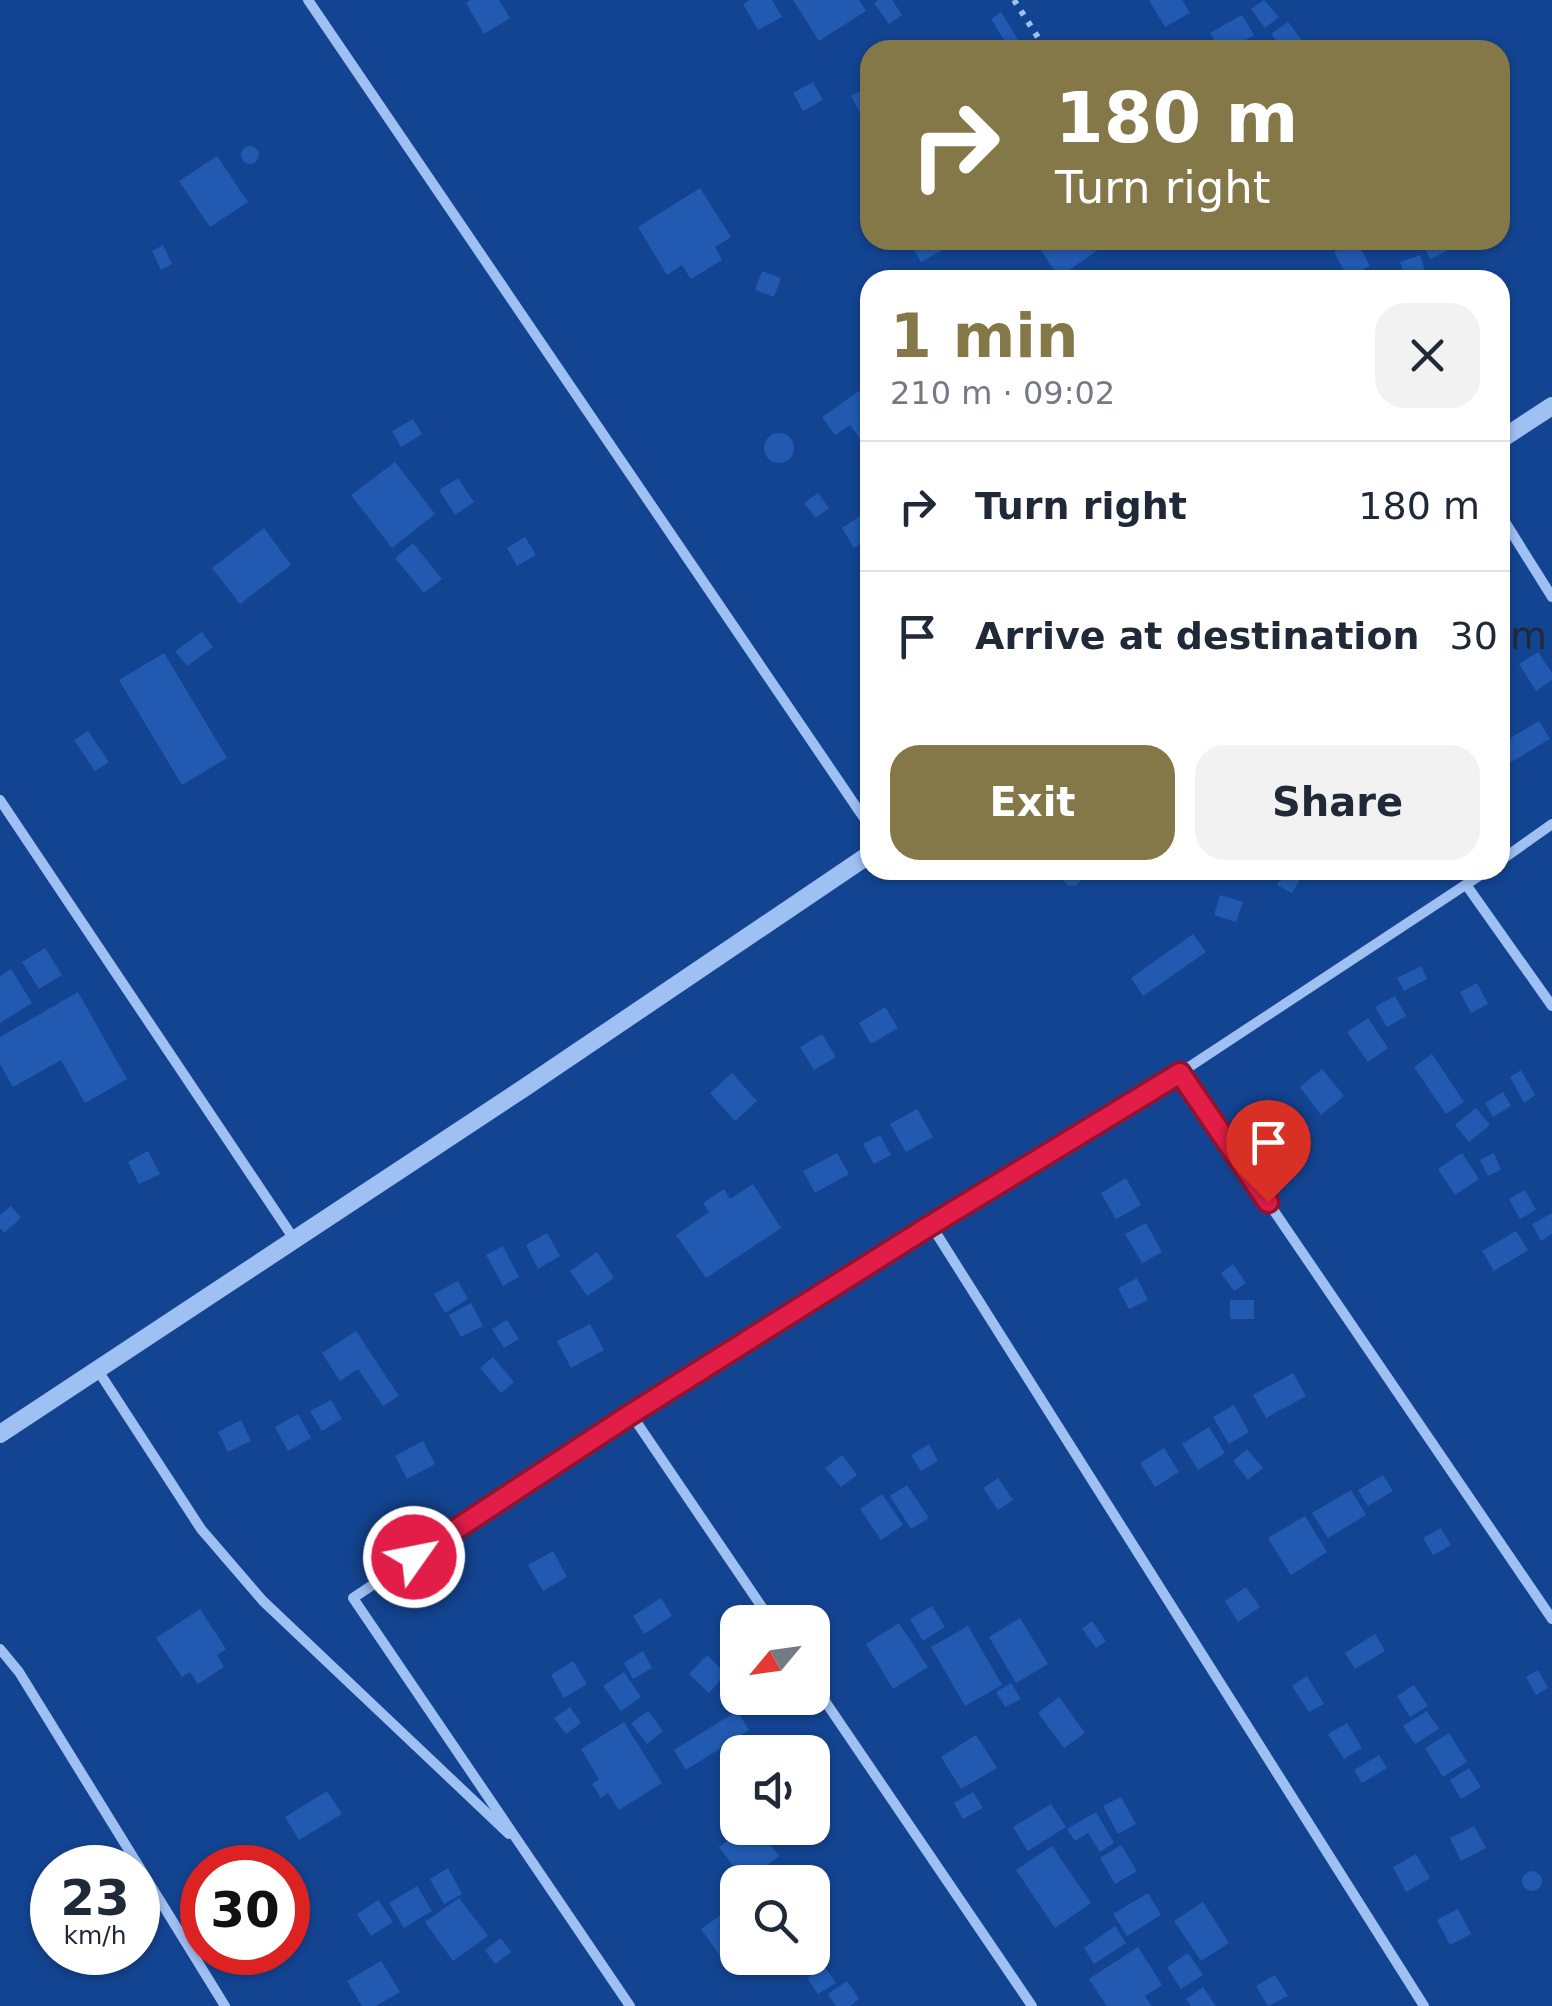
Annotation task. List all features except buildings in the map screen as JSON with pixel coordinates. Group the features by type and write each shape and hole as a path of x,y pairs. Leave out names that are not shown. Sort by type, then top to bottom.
{"street":[{"path":"308,0 860,812"},
{"path":"1510,433 1552,406"},
{"path":"1510,530 1552,597"},
{"path":"0,800 294,1238"},
{"path":"1510,855 1552,824"},
{"path":"0,1434 860,861"},
{"path":"630,2006 353,1598 631,1414 1180,1073 1474,880"},
{"path":"1466,886 1552,1006"},
{"path":"1180,1073 1552,1619"},
{"path":"931,1225 1424,2006"},
{"path":"97,1369 201,1529 263,1601 524,1849"},
{"path":"631,1414 760,1605"},
{"path":"0,1649 226,2006"},
{"path":"830,1709 1032,2006"}],"path":[{"path":"1014,0 1040,40"}],"route":[{"path":"414,1557 631,1414 1180,1073 1268,1202"}]}
